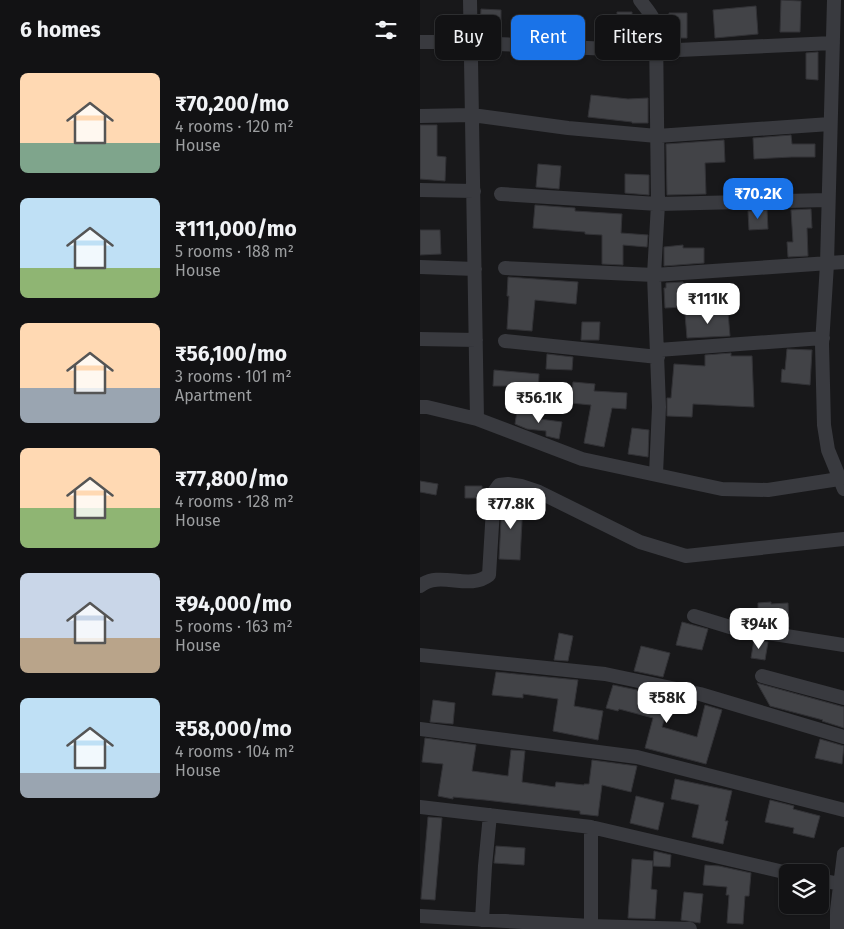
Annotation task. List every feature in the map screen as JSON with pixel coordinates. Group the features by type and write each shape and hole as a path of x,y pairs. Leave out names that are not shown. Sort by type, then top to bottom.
{"street":[{"path":"470,0 470,15"},
{"path":"640,0 650,15"},
{"path":"420,407 477,419 582,459 722,489 768,490 842,484 828,450 824,425 822,338 827,264 833,43 838,5"},
{"path":"420,42 435,42"},
{"path":"680,50 833,43"},
{"path":"501,44 595,48"},
{"path":"471,60 477,419"},
{"path":"656,60 658,204 654,275 659,407 656,474"},
{"path":"420,116 472,115 568,128 656,136 830,124"},
{"path":"420,190 474,191"},
{"path":"501,194 658,204 828,200"},
{"path":"506,268 654,275 844,262"},
{"path":"420,266 475,269"},
{"path":"506,341 658,354 822,338"},
{"path":"420,339 476,340"},
{"path":"420,586 429,580 473,582 482,580 489,575 494,492 499,485 508,484 539,492 640,542 686,556 844,539"},
{"path":"694,616 730,627 844,645"},
{"path":"420,655 605,674 700,694 844,737"},
{"path":"762,676 844,698"},
{"path":"420,730 637,757 844,810"},
{"path":"420,807 591,827 779,871"},
{"path":"482,920 490,815"},
{"path":"591,827 591,927"},
{"path":"837,929 844,854"},
{"path":"829,882 840,884"},
{"path":"420,916 445,923 482,920 520,925 690,929"}],"building":[{"path":"781,0 801,1 800,32 780,32"},
{"path":"756,6 758,34 715,38 713,10"},
{"path":"481,9 501,10 501,15 481,15"},
{"path":"617,12 632,12 632,15 617,15"},
{"path":"669,13 687,13 687,38 680,38 680,15 669,15"},
{"path":"818,52 818,80 806,79 806,53"},
{"path":"591,95 628,99 648,98 648,123 632,123 588,117"},
{"path":"420,125 437,125 437,156 446,157 445,181 420,179"},
{"path":"791,135 792,144 815,144 815,157 754,159 753,138"},
{"path":"724,140 725,162 705,163 706,194 667,195 666,144"},
{"path":"538,164 561,166 559,189 536,187"},
{"path":"625,174 649,175 649,195 625,193"},
{"path":"535,205 575,208 575,211 622,214 621,233 648,235 647,247 623,245 623,265 602,264 602,235 533,228"},
{"path":"811,209 812,228 807,228 808,256 788,257 787,242 793,242 791,210"},
{"path":"767,210 768,229 749,230 748,211"},
{"path":"420,230 440,230 441,254 420,255"},
{"path":"683,245 683,248 704,248 704,263 664,266 664,247"},
{"path":"508,277 578,282 576,304 535,300 532,331 507,329"},
{"path":"683,282 684,307 665,308 664,288 666,288 666,283"},
{"path":"728,312 730,336 687,338 685,314"},
{"path":"582,322 600,322 599,340 581,340"},
{"path":"787,349 812,350 810,385 781,382 782,369 785,370"},
{"path":"731,353 731,356 752,356 754,407 693,404 692,417 667,416 667,398 671,398 674,364 705,366 705,355"},
{"path":"547,354 573,357 572,370 546,369"},
{"path":"494,370 539,374 538,393 509,392 509,386 493,386"},
{"path":"573,382 595,384 594,391 627,393 626,409 612,408 604,447 584,443 591,405 571,403"},
{"path":"517,411 540,414 540,419 562,422 559,439 546,436 546,431 527,429 515,424"},
{"path":"632,428 649,430 648,457 628,454"},
{"path":"420,481 438,484 436,495 420,492"},
{"path":"465,486 482,486 482,498 465,498"},
{"path":"502,501 523,502 520,560 499,559"},
{"path":"771,602 771,604 788,603 789,627 758,623 758,603"},
{"path":"682,622 708,629 702,650 676,645"},
{"path":"559,633 573,636 568,661 554,660"},
{"path":"754,640 768,642 765,660 751,658"},
{"path":"641,646 670,653 663,677 634,671"},
{"path":"496,672 578,680 574,706 603,711 598,740 553,731 558,699 523,694 523,698 492,695"},
{"path":"757,683 844,707 844,728 823,720 770,706"},
{"path":"613,685 671,697 662,727 697,737 705,705 722,710 706,764 645,748 653,718 619,709 618,711 606,708"},
{"path":"433,700 455,703 453,724 430,722"},
{"path":"425,738 476,745 472,771 508,776 511,750 525,751 522,782 555,787 556,782 589,784 592,760 637,766 631,792 602,785 598,816 580,814 580,811 485,800 453,797 453,799 438,796 443,764 422,762"},
{"path":"820,739 844,746 842,764 815,758"},
{"path":"675,779 732,791 725,821 728,821 723,844 692,837 699,805 671,799"},
{"path":"636,796 664,803 658,830 630,823"},
{"path":"770,800 794,806 793,809 820,816 814,838 793,833 794,828 765,822"},
{"path":"428,817 442,818 435,900 421,899"},
{"path":"496,846 525,848 524,865 494,863"},
{"path":"654,851 671,855 670,867 653,866"},
{"path":"632,859 653,861 651,889 657,890 655,919 628,918"},
{"path":"705,865 751,873 749,896 745,896 743,924 727,923 729,895 726,895 727,887 703,885"},
{"path":"684,892 703,894 700,923 681,920"}]}
